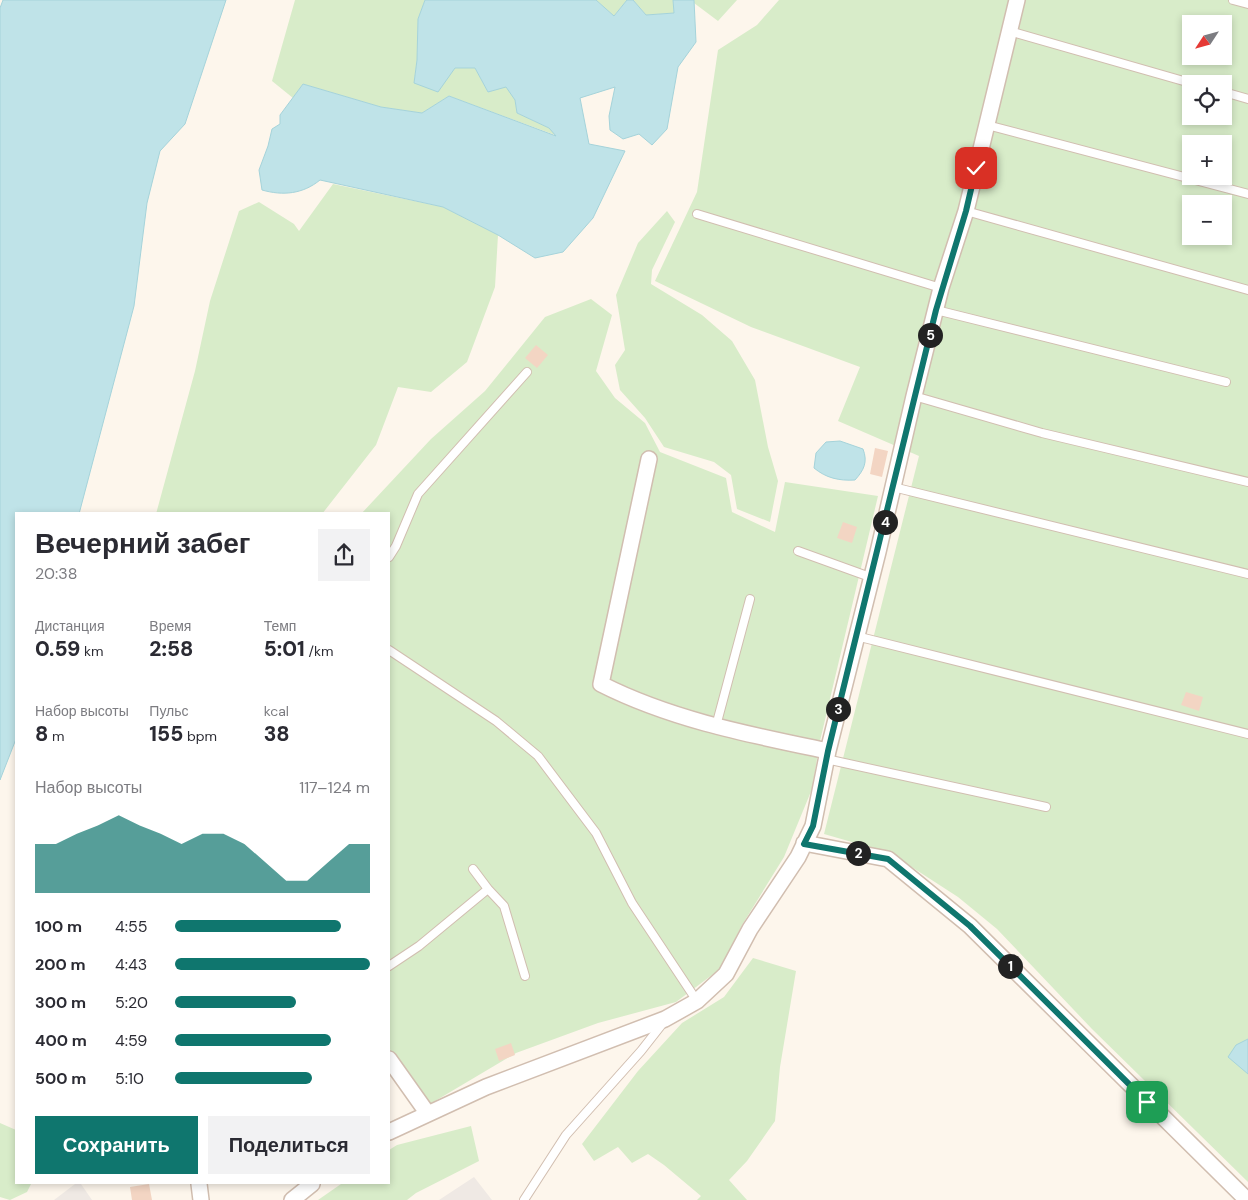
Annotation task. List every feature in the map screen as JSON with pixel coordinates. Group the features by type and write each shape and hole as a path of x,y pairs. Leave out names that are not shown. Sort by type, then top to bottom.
{"street":[{"path":"390,1132 486,1086 666,1019 697,1001 726,974 750,929 798,857 813,826 827,755 914,396 941,288 966,211 1017,0"},
{"path":"649,459 601,684 659,710 742,734 827,755"},
{"path":"804,844 888,859 917,882 970,926 1247,1200"},
{"path":"390,1060 428,1114"},
{"path":"199,1184 201,1200"},
{"path":"292,1200 312,1184"}],"lane":[{"path":"1233,0 1248,4"},
{"path":"1010,31 1182,81"},
{"path":"1232,94 1248,99"},
{"path":"987,125 1248,194"},
{"path":"966,211 1248,290"},
{"path":"697,214 941,288"},
{"path":"936,310 1226,382"},
{"path":"390,555 396,546 418,494 527,372"},
{"path":"914,396 1042,433 1248,482"},
{"path":"893,486 1248,574"},
{"path":"798,551 870,577"},
{"path":"716,726 750,599"},
{"path":"856,636 1248,734"},
{"path":"390,651 496,721 538,756 596,833 632,903 697,1001"},
{"path":"827,755 1046,807"},
{"path":"473,869 504,906 525,976"},
{"path":"390,965 419,946 488,889"},
{"path":"524,1200 566,1135 641,1051 666,1019"}],"shaded area":[{"path":"474,1177 492,1200 439,1200"},
{"path":"75,1184 81,1184 92,1200 54,1200"}],"green space":[{"path":"295,0 425,0 418,19 417,60 414,83 455,68 475,68 488,92 506,86 515,100 517,113 549,128 558,136 449,96 422,113 381,107 303,84 293,98 272,81"},
{"path":"596,0 627,0 614,16"},
{"path":"633,0 673,0 674,13 646,15"},
{"path":"694,0 737,0 718,21 694,3"},
{"path":"779,0 1248,0 1248,1182 1092,1029 997,929 958,897 890,853 824,834 919,456 838,421 860,367 751,327 655,281 697,192 718,50 757,25"},
{"path":"333,184 443,207 498,235 495,287 467,362 431,392 398,387 376,445 324,512 157,512 195,371 210,301 239,211 259,202 294,224 299,231"},
{"path":"667,211 675,222 652,270 651,284 702,315 732,341 755,380 768,447 778,481 770,522 737,509 731,475 714,462 664,447 645,418 620,390 615,365 625,350 616,295 638,243"},
{"path":"591,299 612,315 596,371 615,398 645,423 660,452 726,478 732,512 775,532 785,482 878,496 820,741 812,789 784,857 742,925 720,969 676,1002 598,1023 516,1053 430,1104 390,1049 390,512 363,512 431,439 485,391 545,317"},
{"path":"753,958 796,971 780,1067 775,1121 747,1161 729,1180 747,1200 697,1200 701,1196 648,1154 632,1163 618,1147 594,1161 582,1144 638,1071 682,1023 724,997"},
{"path":"0,1123 15,1130 15,1184 31,1184 27,1192 10,1200 0,1197"},
{"path":"471,1126 479,1161 416,1193 407,1200 318,1200 341,1184 390,1184 390,1149 397,1145"}],"water":[{"path":"3,0 226,0 185,124 160,151 147,203 134,306 80,512 15,512 15,742 0,780 0,8"},
{"path":"425,0 596,0 614,16 627,0 633,0 646,15 674,13 673,0 694,0 696,42 678,67 667,129 652,145 639,134 623,139 610,130 609,116 615,87 580,98 589,144 625,151 593,218 563,252 535,258 498,235 443,207 320,180 300,191 278,193 262,190 259,170 272,129 280,124 280,115 303,84 381,107 422,113 449,96 556,136 549,128 517,113 515,100 506,87 488,92 475,68 455,68 438,92 414,83 417,60 418,19"},
{"path":"840,441 863,449 864,466 855,480 833,478 814,468 816,453 826,442"},
{"path":"1248,1039 1248,1074 1228,1057 1236,1045"}],"building":[{"path":"536,345 548,355 537,368 525,358"},
{"path":"875,448 888,451 882,477 870,474"},
{"path":"843,522 857,527 852,543 837,538"},
{"path":"1186,692 1203,697 1199,711 1181,705"},
{"path":"511,1043 515,1055 499,1061 495,1049"},
{"path":"149,1184 152,1200 132,1200 130,1187"}],"route":[{"path":"976,168 966,211 941,288 828,751 813,826 804,844 888,859 970,926 1147,1102"}]}
